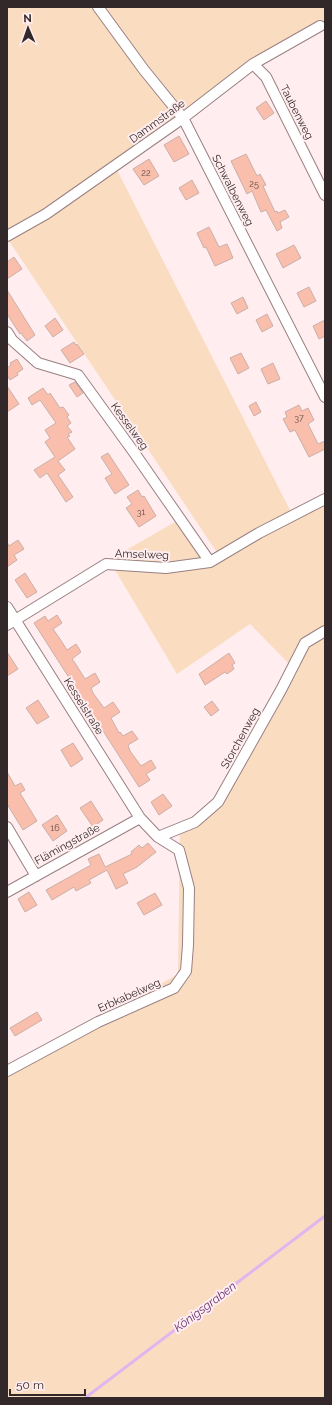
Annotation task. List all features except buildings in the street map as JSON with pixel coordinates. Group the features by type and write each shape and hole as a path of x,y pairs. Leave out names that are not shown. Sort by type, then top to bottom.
{"street":[{"name":"Schwalbenweg","path":"98,7 144,70 183,118 325,397"},
{"name":"Dammstraße","path":"7,236 46,214 183,118 253,64 320,26"},
{"name":"Taubenweg","path":"253,64 266,78 325,195"},
{"name":"Kesselweg","path":"7,332 12,340 38,363 78,375 210,562"},
{"name":"Amselweg","path":"11,622 106,564 166,568 210,562 259,533 325,499"},
{"name":"Kesselstraße","path":"7,606 11,622 140,818"},
{"name":"Storchenweg","path":"158,837 195,822 218,802 281,690 305,643 325,631"},
{"name":"Erbkabelweg","path":"7,1071 98,1022 174,988 186,971 189,888 178,850 158,837 140,818"},
{"name":"Flämingstraße","path":"7,892 140,818"},
{"path":"7,827 36,876"}],"shaded area":[{"path":"7,7 325,7 325,26 320,26 253,64 114,164 293,516 325,501 325,1398 7,1398 7,1074 178,974 180,825 225,801 297,672 250,624 177,674 109,560 182,518 212,557 218,554 7,238"}],"waterway":[{"name":"Königsgraben","path":"85,1398 325,1216"}]}
